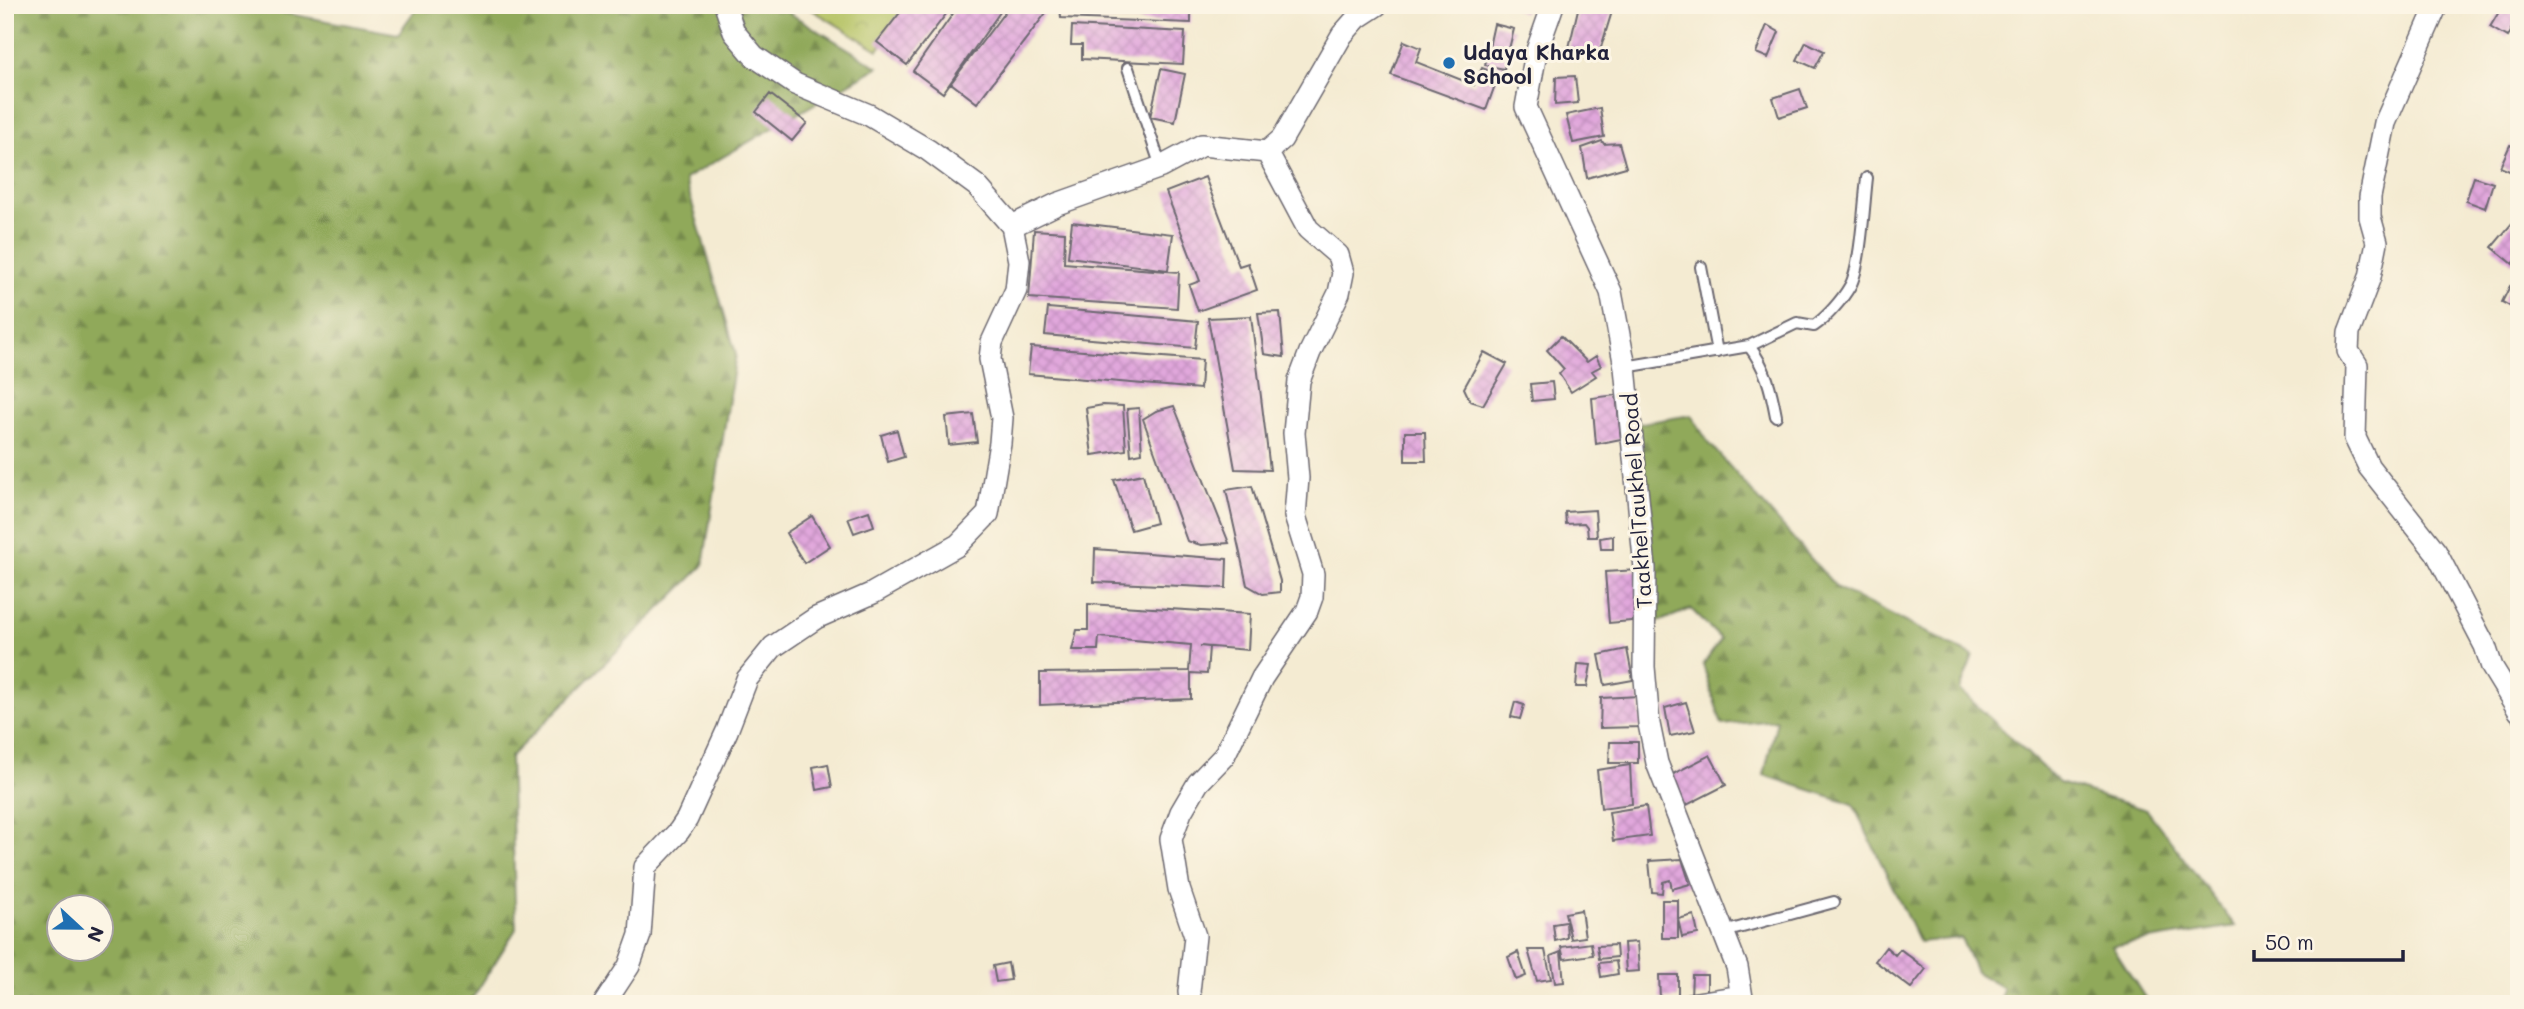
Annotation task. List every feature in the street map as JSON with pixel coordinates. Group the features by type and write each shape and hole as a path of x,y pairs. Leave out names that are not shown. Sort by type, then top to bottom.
{"street":[{"path":"604,1004 629,966 640,935 645,867 687,819 727,731 747,679 773,647 816,618 873,593 958,545 988,514 1000,443 1002,418 990,359 997,327 1016,290 1019,261 1012,226 977,186 928,150 869,116 795,84 754,57 734,32 725,5"},
{"path":"1012,226 1057,204 1161,167 1202,145 1267,152 1282,139 1342,35 1357,18 1377,5"},
{"name":"TaakhelTaukhel Road","path":"1553,5 1536,53 1526,107 1611,292 1625,367 1645,568 1644,667 1649,724 1657,762 1737,967 1742,1000"},
{"path":"2437,5 2385,124 2370,197 2370,217 2377,242 2370,277 2349,332 2348,351 2357,365 2356,438 2369,467 2436,552 2484,646 2491,667 2519,711"},
{"path":"1191,1004 1189,992 1195,936 1179,889 1171,839 1181,812 1198,783 1224,756 1262,678 1307,611 1312,597 1312,574 1295,516 1298,478 1294,433 1299,381 1339,293 1343,273 1338,255 1308,229 1267,152"},
{"path":"1690,1004 1742,1000"}],"lane":[{"path":"1128,68 1161,167"},
{"path":"1625,367 1749,346 1797,323 1814,327 1823,320 1851,284 1858,253 1867,178"},
{"path":"1701,267 1717,352"},
{"path":"1749,346 1761,361 1768,377 1776,416"},
{"path":"1724,932 1834,902"}],"green space":[{"path":"5,5 240,5 398,34 419,5 776,5 878,67 685,179 736,354 703,566 510,757 516,929 469,1004 5,1004"},
{"path":"804,5 911,5 878,50"},
{"path":"1691,415 1708,442 1837,588 1973,656 1960,690 2059,783 2147,810 2235,926 2112,946 2149,1004 1999,1004 2003,988 1976,972 1961,938 1919,942 1853,804 1764,775 1777,720 1722,725 1703,665 1721,639 1691,609 1650,625 1636,424"}],"building":[{"path":"906,5 953,5 907,65 877,42"},
{"path":"959,5 1005,5 943,93 913,71"},
{"path":"1010,5 1052,5 977,103 951,83"},
{"path":"1060,5 1191,5 1191,23 1061,18"},
{"path":"1508,5 1527,5 1523,13"},
{"path":"1579,5 1614,5 1598,57 1568,52"},
{"path":"2503,5 2519,7 2519,15 2507,37 2490,27"},
{"path":"1494,24 1514,29 1504,69 1485,65"},
{"path":"1767,25 1779,32 1768,58 1756,53"},
{"path":"1072,26 1185,32 1183,64 1082,59 1082,45 1071,45"},
{"path":"1404,41 1421,48 1416,62 1474,85 1482,68 1499,74 1486,110 1391,75"},
{"path":"1806,42 1824,51 1815,68 1797,60"},
{"path":"1161,69 1185,74 1175,122 1150,117"},
{"path":"1575,76 1578,103 1555,105 1556,77"},
{"path":"1800,89 1807,108 1779,117 1773,98"},
{"path":"770,94 807,123 792,141 756,112"},
{"path":"1600,108 1604,137 1573,143 1566,115"},
{"path":"1602,141 1604,144 1619,143 1626,167 1587,178 1582,148"},
{"path":"2510,145 2519,149 2519,175 2500,167"},
{"path":"1205,177 1239,266 1248,263 1257,290 1198,311 1189,285 1200,281 1166,192"},
{"path":"2474,177 2493,183 2485,208 2466,201"},
{"path":"1072,222 1173,234 1168,270 1068,257"},
{"path":"2513,222 2519,226 2519,257 2513,264 2492,247"},
{"path":"1034,230 1065,232 1064,263 1179,272 1177,308 1029,298"},
{"path":"2510,286 2519,291 2519,311 2502,302"},
{"path":"1048,308 1198,321 1195,348 1045,335"},
{"path":"1280,312 1284,357 1264,354 1258,313"},
{"path":"1251,316 1270,470 1235,469 1208,318"},
{"path":"1561,336 1587,362 1596,356 1601,366 1592,371 1596,376 1571,392 1559,374 1564,369 1547,350"},
{"path":"1031,347 1202,360 1200,389 1028,374"},
{"path":"1484,352 1507,364 1483,405 1470,401 1464,388"},
{"path":"1552,382 1554,399 1532,401 1530,384"},
{"path":"1616,395 1621,439 1596,444 1592,398"},
{"path":"1123,406 1126,450 1092,455 1086,408"},
{"path":"1174,406 1229,543 1201,545 1187,541 1143,419 1156,411"},
{"path":"1139,408 1142,453 1131,455 1127,409"},
{"path":"973,414 977,442 949,445 946,417"},
{"path":"897,430 904,457 888,462 881,435"},
{"path":"1405,432 1425,432 1426,461 1405,461"},
{"path":"1143,474 1156,523 1131,530 1114,480"},
{"path":"1252,486 1280,581 1280,592 1263,594 1247,585 1226,490"},
{"path":"1595,510 1597,537 1588,537 1584,523 1566,524 1565,512"},
{"path":"869,511 874,526 854,533 848,518"},
{"path":"812,516 830,546 804,563 786,533"},
{"path":"1613,536 1613,549 1601,549 1600,538"},
{"path":"1095,549 1227,559 1226,588 1094,582"},
{"path":"1638,570 1642,620 1609,623 1605,572"},
{"path":"1088,604 1250,614 1248,650 1200,646 1209,647 1207,674 1191,673 1191,699 1040,705 1040,673 1189,671 1191,645 1099,637 1098,650 1072,650 1077,630 1088,630"},
{"path":"1627,649 1633,680 1605,685 1599,655"},
{"path":"1578,664 1591,665 1587,687 1576,687"},
{"path":"1639,696 1641,727 1600,728 1601,698"},
{"path":"1515,702 1524,705 1520,719 1511,717"},
{"path":"1686,702 1695,731 1670,736 1665,708"},
{"path":"1610,742 1638,742 1638,763 1609,763"},
{"path":"1710,755 1726,785 1683,807 1669,776"},
{"path":"828,764 832,787 817,790 813,767"},
{"path":"1630,765 1632,804 1601,808 1597,770"},
{"path":"1646,806 1650,836 1613,841 1609,812"},
{"path":"1682,859 1690,884 1672,889 1670,880 1663,882 1662,893 1652,892 1649,861"},
{"path":"1662,900 1678,900 1678,938 1662,938"},
{"path":"1581,910 1585,937 1571,939 1565,913"},
{"path":"1694,915 1698,934 1682,937 1678,919"},
{"path":"1566,922 1567,938 1555,941 1553,924"},
{"path":"1637,942 1639,971 1626,972 1624,943"},
{"path":"1591,943 1593,955 1564,959 1561,947"},
{"path":"1616,945 1617,957 1599,959 1597,946"},
{"path":"1886,947 1895,955 1900,949 1926,969 1911,988 1875,961"},
{"path":"1528,950 1545,950 1551,979 1537,981"},
{"path":"1518,952 1526,976 1516,980 1508,957"},
{"path":"1561,952 1564,982 1555,983 1551,956"},
{"path":"1616,961 1618,974 1601,977 1599,963"},
{"path":"1008,963 1011,980 996,982 993,966"},
{"path":"1659,975 1678,975 1678,998 1660,999"},
{"path":"1692,975 1707,975 1707,996 1691,996"}],"place":[{"name":"Udaya Kharka School","path":"1449,63"}]}
